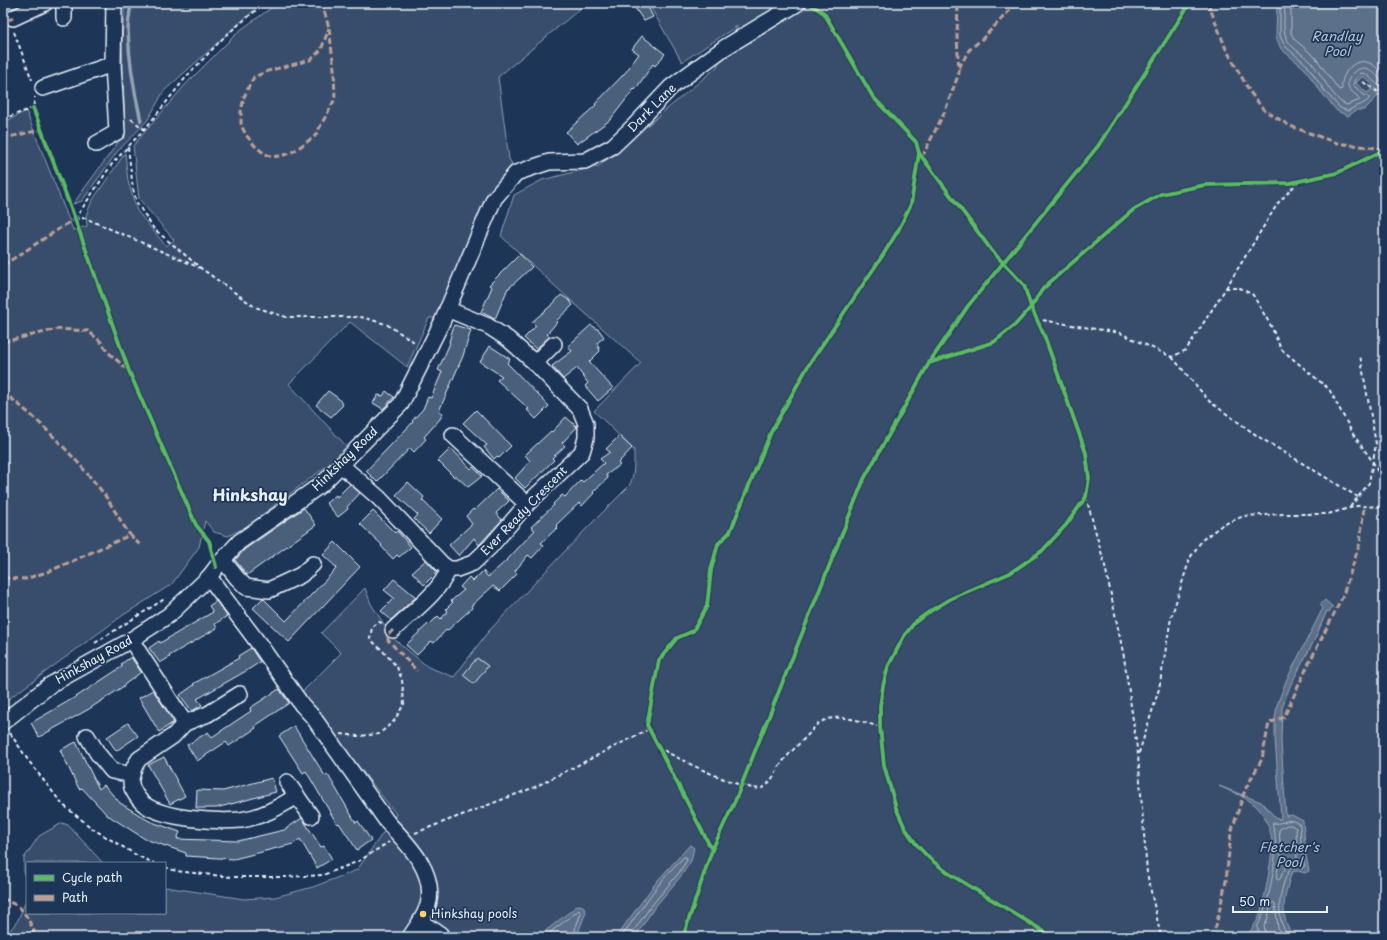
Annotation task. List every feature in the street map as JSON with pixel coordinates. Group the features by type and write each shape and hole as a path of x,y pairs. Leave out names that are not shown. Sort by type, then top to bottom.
{"street":[{"path":"11,20 45,3"},
{"path":"64,3 64,18"},
{"path":"96,144 117,132 114,64 114,3"},
{"name":"Dark Lane","path":"516,173 549,162 585,161 613,146 671,87 724,48 798,3"},
{"path":"37,89 114,64"},
{"name":"Hinkshay Road","path":"3,722 50,685 131,640 169,615 209,577 239,542 322,484 401,404 447,309 494,199 516,173"},
{"name":"Ever Ready Crescent","path":"447,309 488,326 508,338 580,409 586,424 586,438 582,452 527,504 490,547 473,563 457,569 449,568"},
{"path":"535,363 554,344"},
{"path":"453,435 527,504"},
{"path":"341,465 379,498 442,564 449,568 444,581 433,594 393,630"},
{"path":"222,560 246,587 269,590 301,575 313,564"},
{"path":"209,577 388,823 402,838 420,862 429,883 428,905 420,922 410,937"},
{"path":"131,640 185,722"},
{"path":"240,694 208,714 185,722 173,736 139,759 136,763 131,783 139,800 156,811 179,816 204,819 241,820 260,816 297,796"},
{"path":"87,736 98,754 112,771 132,775"},
{"path":"286,782 311,816"},
{"path":"420,922 440,934"}],"path":[{"path":"3,3 37,89 33,108 35,115"},
{"path":"75,219 112,164 149,124 187,76 226,35 266,3"},
{"path":"1362,82 1384,96"},
{"path":"3,120 33,108"},
{"path":"128,147 133,189 137,203 154,229 202,268 255,307 286,317 361,318 386,324 428,350"},
{"path":"1290,183 1306,179"},
{"path":"1172,357 1186,350 1278,203 1299,181"},
{"path":"72,211 78,226"},
{"path":"75,219 85,218 202,268"},
{"path":"1226,288 1240,288 1253,295 1271,326 1281,349 1329,389 1353,434 1373,462 1384,484"},
{"path":"1034,313 1039,325"},
{"path":"1036,319 1120,333 1172,357 1210,402 1259,437 1358,497"},
{"path":"1349,508 1369,483 1376,444 1360,355"},
{"path":"1087,490 1086,497 1105,566 1124,657 1138,755 1147,872 1160,937"},
{"path":"1082,502 1086,497"},
{"path":"1138,755 1159,689 1171,618 1190,558 1202,540 1222,525 1244,516 1328,514 1357,506 1384,507"},
{"path":"91,646 169,596"},
{"path":"330,742 342,734 358,736 379,734 394,721 404,704 402,680 397,667 370,639 372,627 379,622 393,630"},
{"path":"658,747 671,755 724,779 754,788 763,788 770,781 788,754 821,722 836,718 853,719 880,727"},
{"path":"880,720 881,735"},
{"path":"3,722 28,760 62,804 93,829 138,856 152,862"},
{"path":"166,867 176,871 231,877 323,875 359,862 396,838 402,838 535,787 648,727 652,735"},
{"path":"655,741 662,754"},
{"path":"739,790 742,782"}],"shaded area":[{"path":"125,3 262,3 164,91 147,121 117,152 82,201 73,204 125,133 122,40"},
{"path":"278,3 587,3 498,77 509,159 514,167 487,195 444,297 437,318 429,318 407,367 350,322 289,384 349,449 246,527 228,536 214,532 205,521 199,547 172,584 122,616 3,703 3,123 26,111 73,230 87,226 86,215 92,201 125,153 128,181 137,211 166,246 174,240 139,199 133,146 185,85 239,31"},
{"path":"648,3 1384,3 1384,937 5,937 18,920 26,900 26,914 166,914 166,887 244,899 275,897 313,887 357,870 396,814 301,693 341,653 321,633 365,588 371,604 393,638 428,667 454,677 487,633 629,486 633,473 634,450 594,411 641,363 501,236 514,195 542,180 599,166 717,67 724,48 737,26 682,62"},
{"path":"62,823 68,825 102,862 26,862 26,882 24,858 39,836"}],"water":[{"name":"Randlay Pool","path":"1277,3 1384,3 1384,88 1381,92 1372,87 1373,85 1363,76 1356,83 1367,93 1372,89 1379,95 1364,110 1356,110 1348,116 1337,111 1304,68 1281,49 1276,37"},
{"name":"Fletcher's Pool","path":"1325,600 1333,607 1329,612 1327,611 1314,641 1290,686 1282,708 1281,741 1286,816 1292,815 1303,821 1309,871 1305,873 1298,871 1292,872 1285,897 1284,914 1286,922 1289,930 1295,937 1258,937 1256,931 1250,937 1245,937 1259,917 1261,910 1272,852 1271,835 1266,820 1253,803 1219,786 1261,802 1277,819 1281,819 1275,739 1277,705 1286,681 1323,608 1320,605"},
{"path":"690,845 694,848 691,861 681,876 654,908 635,937 616,937 657,881"},
{"path":"578,905 583,906 586,912 579,930 580,936 582,937 538,937"}],"building":[{"path":"646,3 653,17 644,21 635,8"},
{"path":"642,36 665,54 655,66 653,64 635,90 634,89 610,120 577,144 566,132 596,105 595,104 625,73 639,54 632,49"},
{"path":"520,254 532,267 508,288 495,319 481,312 492,287 489,285"},
{"path":"561,295 569,300 573,305 556,321 557,322 547,334 550,336 536,349 524,338 536,326 532,322"},
{"path":"454,325 471,330 463,356 439,411 443,413 440,419 424,437 426,439 414,452 410,448 377,482 366,471 413,422 412,421 423,409 428,397 431,398 442,372 438,370 450,343"},
{"path":"591,325 599,330 604,337 597,343 600,351 589,362 613,388 598,401 585,386 588,383 577,368 563,379 552,366 572,351 568,346"},
{"path":"490,346 510,359 507,363 549,406 536,419 527,410 529,409 497,380 502,376 480,362"},
{"path":"328,391 338,398 343,405 331,417 316,405"},
{"path":"386,391 394,397 383,409 373,403 378,395 383,396"},
{"path":"476,410 511,446 499,458 497,456 494,459 484,447 487,445 463,423"},
{"path":"566,417 577,427 562,443 565,446 552,458 554,460 525,488 515,478 530,461 525,455 551,431 552,432"},
{"path":"619,436 632,448 618,463 620,465 606,475 608,478 593,492 594,493 582,506 579,503 556,525 558,527 541,543 544,545 532,558 528,555 515,571 517,574 500,591 493,586 471,606 472,608 448,630 447,629 434,643 431,641 417,655 406,645 438,616 441,619 448,611 446,609 453,602 451,601 464,590 460,587 469,577 473,581 483,571 488,577 507,560 535,530 531,527 554,505 553,504 562,495 565,497 581,480 583,482 604,463 600,459 610,452 606,449"},
{"path":"451,448 471,469 473,467 482,476 468,487 456,476 454,477 438,461"},
{"path":"408,482 424,497 422,500 442,519 429,533 414,519 418,515 396,495"},
{"path":"350,484 360,493 347,507 348,509 338,517 326,503 336,495 337,497"},
{"path":"497,489 509,501 496,513 502,520 479,545 474,538 459,556 449,545 472,524 466,516 473,509 475,510"},
{"path":"304,508 316,525 247,575 235,560 245,549"},
{"path":"373,511 395,533 397,531 411,547 399,557 397,555 393,559 381,546 382,545 360,524"},
{"path":"335,542 360,567 289,642 253,608 263,598 286,621 337,568 323,555"},
{"path":"426,560 437,572 424,585 412,572"},
{"path":"394,579 416,597 391,620 381,611 394,598 384,590"},
{"path":"216,601 227,616 215,624 217,628 169,656 170,657 160,663 149,648 213,612 209,606"},
{"path":"251,648 260,662 197,699 202,705 192,711 180,695 194,685 193,684 239,658 238,656"},
{"path":"131,657 141,672 124,686 89,709 39,737 31,723 79,695 123,666 121,664"},
{"path":"477,658 488,666 474,684 463,675"},
{"path":"279,689 289,703 229,746 226,742 197,761 187,745 208,732 212,737 251,711 250,708"},
{"path":"153,690 174,722 159,732 139,698"},
{"path":"128,723 138,736 116,751 107,737"},
{"path":"294,726 325,776 328,775 356,823 358,821 371,840 357,850 339,823 337,824 306,771 303,773 279,736"},
{"path":"76,742 99,789 104,785 120,803 149,821 180,832 177,839 238,841 284,830 302,818 321,847 324,846 332,859 317,868 300,839 293,844 234,859 186,856 186,853 145,839 108,816 82,788 79,789 60,750"},
{"path":"164,757 185,796 170,804 148,765"},
{"path":"272,778 276,792 216,808 196,808 197,790 223,791"}],"waterway":[{"path":"131,3 128,28 129,54 141,121"}],"marked path":[{"path":"322,3 329,28 334,69 335,99 315,136 294,151 284,155 273,157 265,154 256,147 246,135 241,125 241,112 244,97 249,86 254,77 268,71 310,60 321,50 329,28"},
{"path":"922,157 945,111 959,73 957,36 958,3"},
{"path":"959,68 969,50 982,39 1015,5 1015,3"},
{"path":"1208,3 1226,49 1250,92 1264,110 1290,126 1337,143 1384,149"},
{"path":"9,20 13,18"},
{"path":"3,135 9,137 40,130"},
{"path":"3,265 75,219"},
{"path":"3,342 58,329 88,331 100,341 110,354 128,370"},
{"path":"3,392 44,427 81,466 104,494 130,535"},
{"path":"1211,937 1216,926 1226,881 1231,833 1245,790 1262,759 1269,723 1284,717 1308,665 1342,598 1360,543 1364,507"},
{"path":"3,578 25,579 50,571 130,535 140,545"},
{"path":"393,630 388,635 388,640 417,671"},
{"path":"3,897 20,908 27,917 34,931 27,937"}],"cycle path":[{"path":"808,3 824,13 873,97 916,142 919,153 992,251 1024,285 1031,307 1044,335 1086,453 1089,478 1086,497 1066,525 1042,551 1010,573 950,599 915,622 904,636 888,667 880,706 880,727 884,765 896,808 905,828 916,844 929,858 948,873 1053,937"},
{"path":"683,937 712,850 735,801 864,479 929,363 968,306 1098,146 1190,3"},
{"path":"33,108 75,219 129,371 196,525 209,541 216,567"},
{"path":"929,363 994,342 1016,324 1049,283 1133,210 1161,194 1205,185 1290,183 1337,173 1384,150"},
{"path":"712,850 647,725 659,660 677,638 693,631 707,606 711,570 718,544 730,532 771,432 808,366 899,229 911,204 919,153"}],"place":[{"name":"Hinkshay pools","path":"423,914"}],"district":[{"name":"Hinkshay","path":"250,495"}]}
